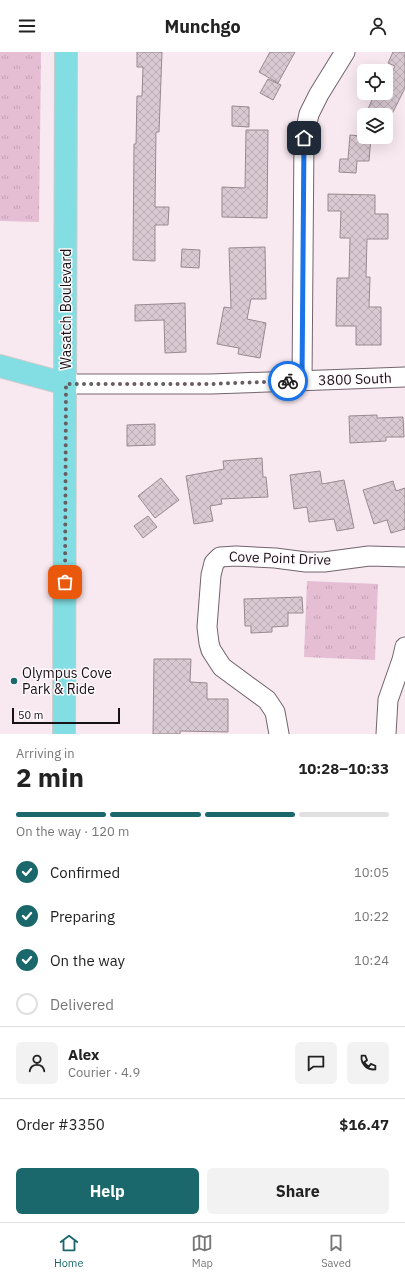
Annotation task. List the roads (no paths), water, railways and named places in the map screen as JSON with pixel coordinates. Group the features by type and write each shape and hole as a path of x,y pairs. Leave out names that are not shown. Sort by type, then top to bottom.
{"main road":[{"name":"Wasatch Boulevard","path":"64,734 66,52"},
{"path":"0,366 66,384"}],"street":[{"path":"302,381 304,138 308,114 345,52"},
{"name":"3800 South","path":"66,384 211,384 405,377"},
{"name":"Cove Point Drive","path":"279,734 275,712 267,700 222,667 209,643 208,627 211,575 214,563 220,557 236,556 275,558 306,562 324,562 369,556 405,557"},
{"path":"386,734 388,700 405,647"}],"place":[{"name":"Olympus Cove Park & Ride","path":"14,681"}]}
